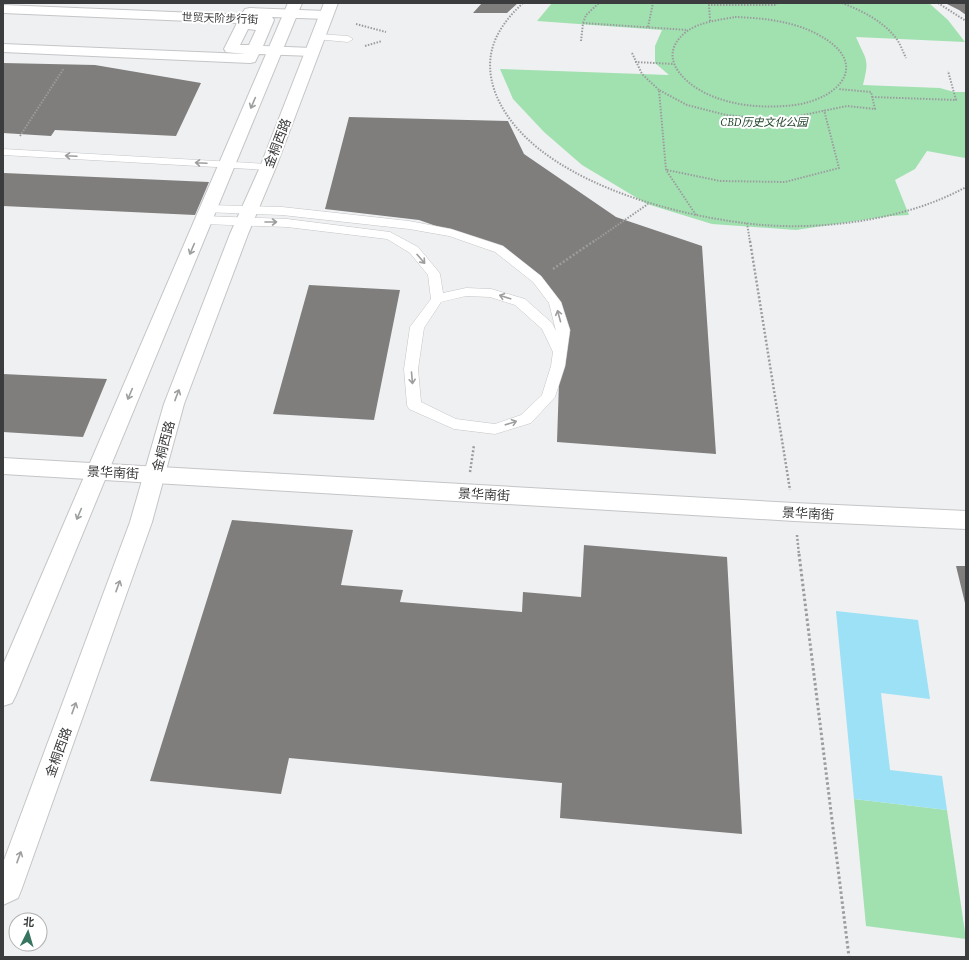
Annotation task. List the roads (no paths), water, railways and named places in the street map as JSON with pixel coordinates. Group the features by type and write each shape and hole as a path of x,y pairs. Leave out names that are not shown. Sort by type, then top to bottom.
{"street":[{"path":"3,4 291,14 322,26"},
{"name":"世贸天阶步行街","path":"3,9 267,20 254,50"},
{"path":"291,14 264,26 243,24 231,49 275,51 322,26"},
{"path":"3,695 291,14"},
{"name":"金桐西路","path":"3,891 8,888 90,666 141,522 174,404 322,26"},
{"path":"3,48 250,59 254,50"},
{"path":"3,59 193,71"},
{"name":"景华南街","path":"3,466 794,512 966,520"}],"lane":[{"path":"322,26 349,35"},
{"path":"6,152 268,167"},
{"path":"246,217 282,211 409,225 451,233 499,249 538,279 555,302 563,330 560,352 558,366 548,396 526,419 495,429 454,424 414,404 411,369 417,327 437,299 466,292 491,293 520,302 547,326 560,352"},
{"path":"206,214 246,217 390,236 414,250 434,274 437,299"}],"water":[{"path":"836,611 918,620 930,699 881,693 890,770 942,776 947,810 854,799"}],"park label":[{"name":"CBD历史文化公园","path":"764,122"}]}
